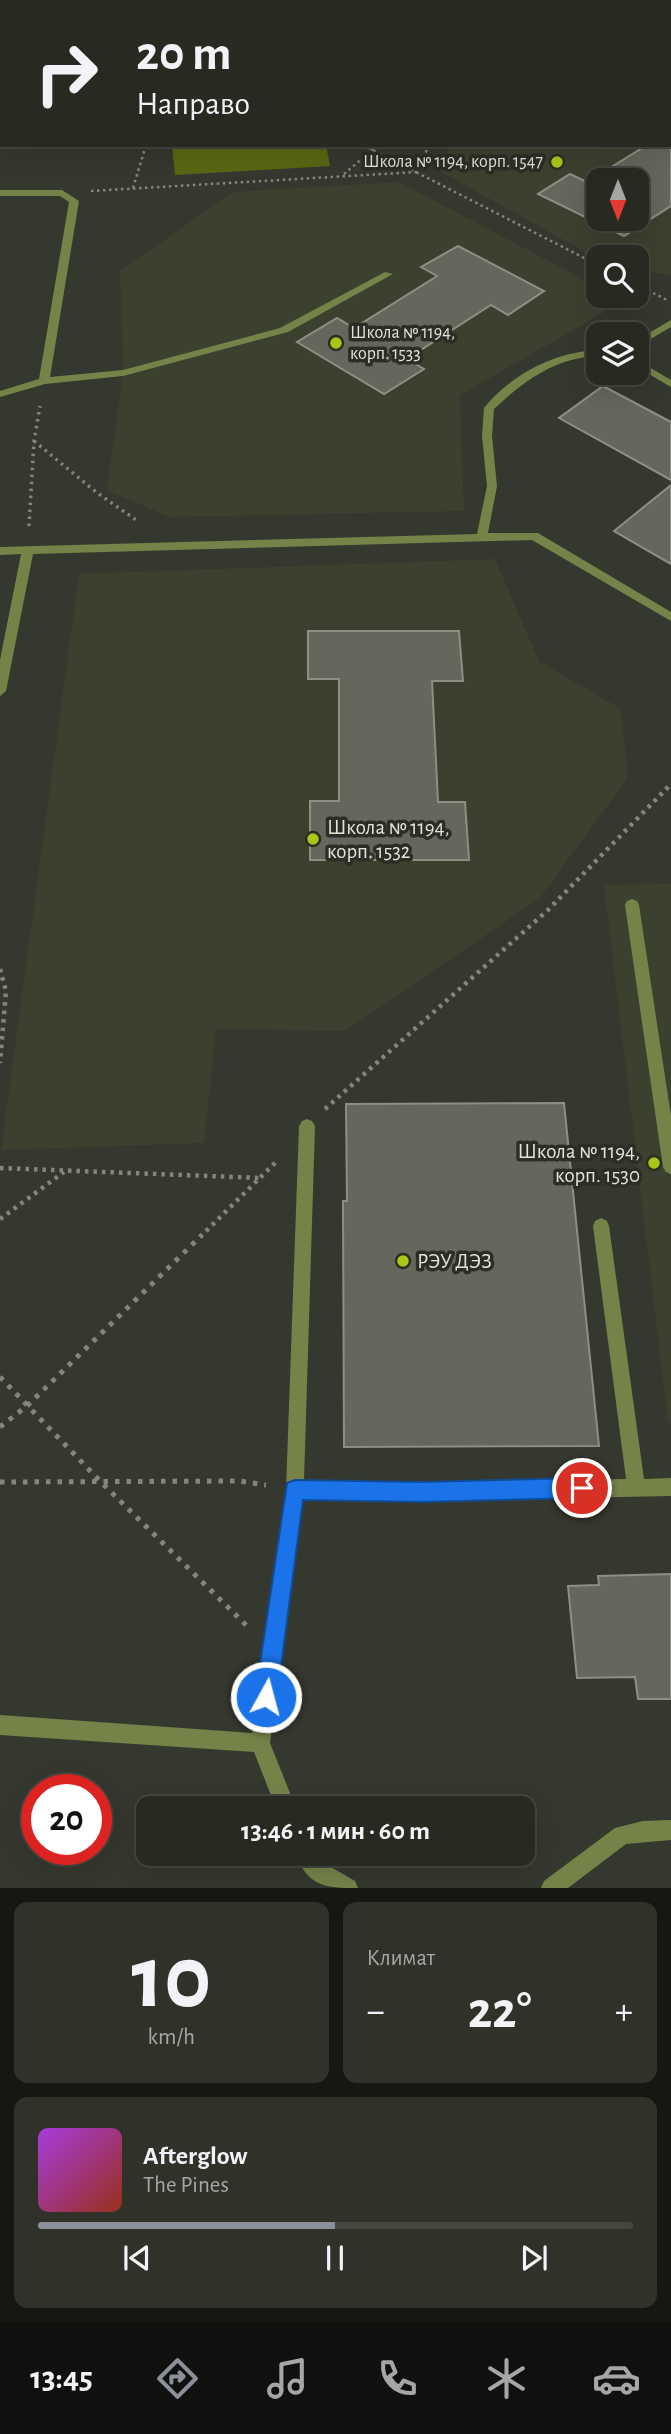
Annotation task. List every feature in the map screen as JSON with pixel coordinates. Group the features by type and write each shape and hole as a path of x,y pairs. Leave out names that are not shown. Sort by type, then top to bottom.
{"lane":[{"path":"0,193 62,193 75,201 44,381"},
{"path":"0,394 44,381 123,373 284,330 388,274"},
{"path":"649,337 671,323"},
{"path":"482,537 492,486 487,436 489,408 518,380 553,362 586,352"},
{"path":"649,370 671,384"},
{"path":"0,551 534,536 665,614 671,601"},
{"path":"0,691 27,550"},
{"path":"632,905 671,1167"},
{"path":"281,1796 260,1743 295,1490 307,1126"},
{"path":"601,1226 636,1486"},
{"path":"295,1490 422,1492 671,1487"},
{"path":"0,1724 260,1743"},
{"path":"551,1888 622,1835 643,1830 671,1830"},
{"path":"310,1866 348,1888"}],"path":[{"path":"133,188 145,147"},
{"path":"367,147 586,259"},
{"path":"343,175 376,147"},
{"path":"417,172 428,147"},
{"path":"62,193 417,172"},
{"path":"649,291 671,302"},
{"path":"27,550 34,441 44,381"},
{"path":"34,441 96,492 174,546"},
{"path":"0,1427 28,1405 262,1178 307,1126 548,910 671,784"},
{"path":"0,969 6,991 0,1063"},
{"path":"0,1168 262,1178"},
{"path":"0,1219 66,1171"},
{"path":"0,1377 101,1482 272,1651"},
{"path":"0,1482 240,1481 295,1490"}],"shaded area":[{"name":"Школа № 1194, корп. 1547","path":"448,147 671,147 671,275 649,272 649,245 586,245 586,252 436,169 448,154"},
{"name":"Школа № 1194, корп. 1533","path":"399,182 586,281 586,308 608,308 460,395 464,511 169,517 107,490 123,373 120,271 233,192"},
{"name":"Школа № 1194, корп. 1532","path":"495,559 539,661 621,709 628,778 539,899 344,1031 216,1029 204,1143 1,1150 79,574"},
{"name":"Школа № 1194, корп. 1530","path":"671,884 671,1424 668,1421 604,885"}],"green space":[{"path":"172,147 326,147 330,166 175,175"}],"building":[{"path":"644,147 671,147 671,206 649,220 649,168 610,168"},
{"path":"570,174 586,182 586,217 538,194"},
{"path":"614,231 632,231 624,236"},
{"path":"458,246 544,291 508,315 491,305 407,359 424,369 384,394 297,342 337,318 354,328 437,276 421,267"},
{"path":"603,386 671,422 671,480 559,418"},
{"path":"671,485 671,564 614,531"},
{"path":"308,631 459,631 463,681 432,681 438,802 465,802 469,860 310,860 310,801 339,801 339,679 308,679"},
{"path":"564,1103 599,1446 344,1447 343,1201 347,1201 346,1104"},
{"path":"671,1574 671,1699 638,1699 635,1677 577,1678 568,1586 599,1585 598,1576"}],"place":[{"name":"Школа № 1194, корп. 1547","path":"557,162"},
{"name":"Школа № 1194, корп. 1533","path":"336,343"},
{"name":"Школа № 1194, корп. 1532","path":"313,839"},
{"name":"Школа № 1194, корп. 1530","path":"654,1163"},
{"name":"РЭУ ДЭЗ","path":"403,1261"}],"route":[{"path":"266,1697 295,1490 422,1492 582,1488"}]}
